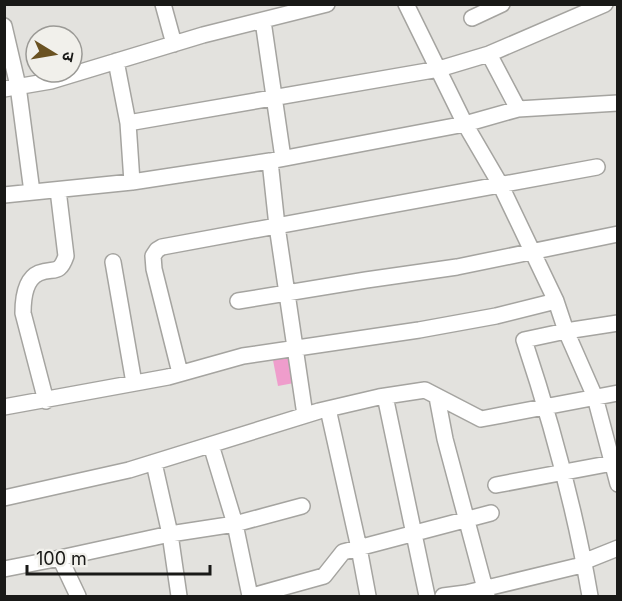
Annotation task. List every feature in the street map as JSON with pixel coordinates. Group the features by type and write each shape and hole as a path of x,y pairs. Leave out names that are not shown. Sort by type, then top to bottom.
{"street":[{"path":"164,4 174,44"},
{"path":"11,87 51,81 174,44 327,4"},
{"path":"406,4 465,124 500,184 534,251 556,301 566,331 596,396 615,462 618,484"},
{"path":"472,18 502,4"},
{"path":"128,123 439,69 489,54 600,5"},
{"path":"263,21 274,98 277,226 305,415"},
{"path":"4,26 11,87 32,192"},
{"path":"489,54 518,109"},
{"path":"117,61 128,123 132,182"},
{"path":"4,195 132,182 276,159 465,124 518,109 618,103"},
{"path":"180,373 154,269 153,256 157,250 177,244 597,167"},
{"path":"46,401 23,313 23,298 32,278 41,272 55,271 63,265 66,256 58,190"},
{"path":"238,301 457,267 618,234"},
{"path":"113,262 134,383"},
{"path":"4,407 134,383 243,356 419,330 496,316 556,301"},
{"path":"590,597 563,472 524,340 618,323"},
{"path":"4,498 129,470 305,415 385,396 425,390 481,419 618,393"},
{"path":"385,396 427,597"},
{"path":"437,397 445,439 486,592"},
{"path":"328,409 368,597"},
{"path":"212,445 235,524 251,597 324,576 343,552 491,513"},
{"path":"495,485 615,462"},
{"path":"154,463 170,534 179,597"},
{"path":"4,569 170,534 235,524 302,506"},
{"path":"443,597 486,592 578,566 618,548"},
{"path":"60,558 78,597"}],"building":[{"path":"288,352 294,383 278,386 272,355"}]}
